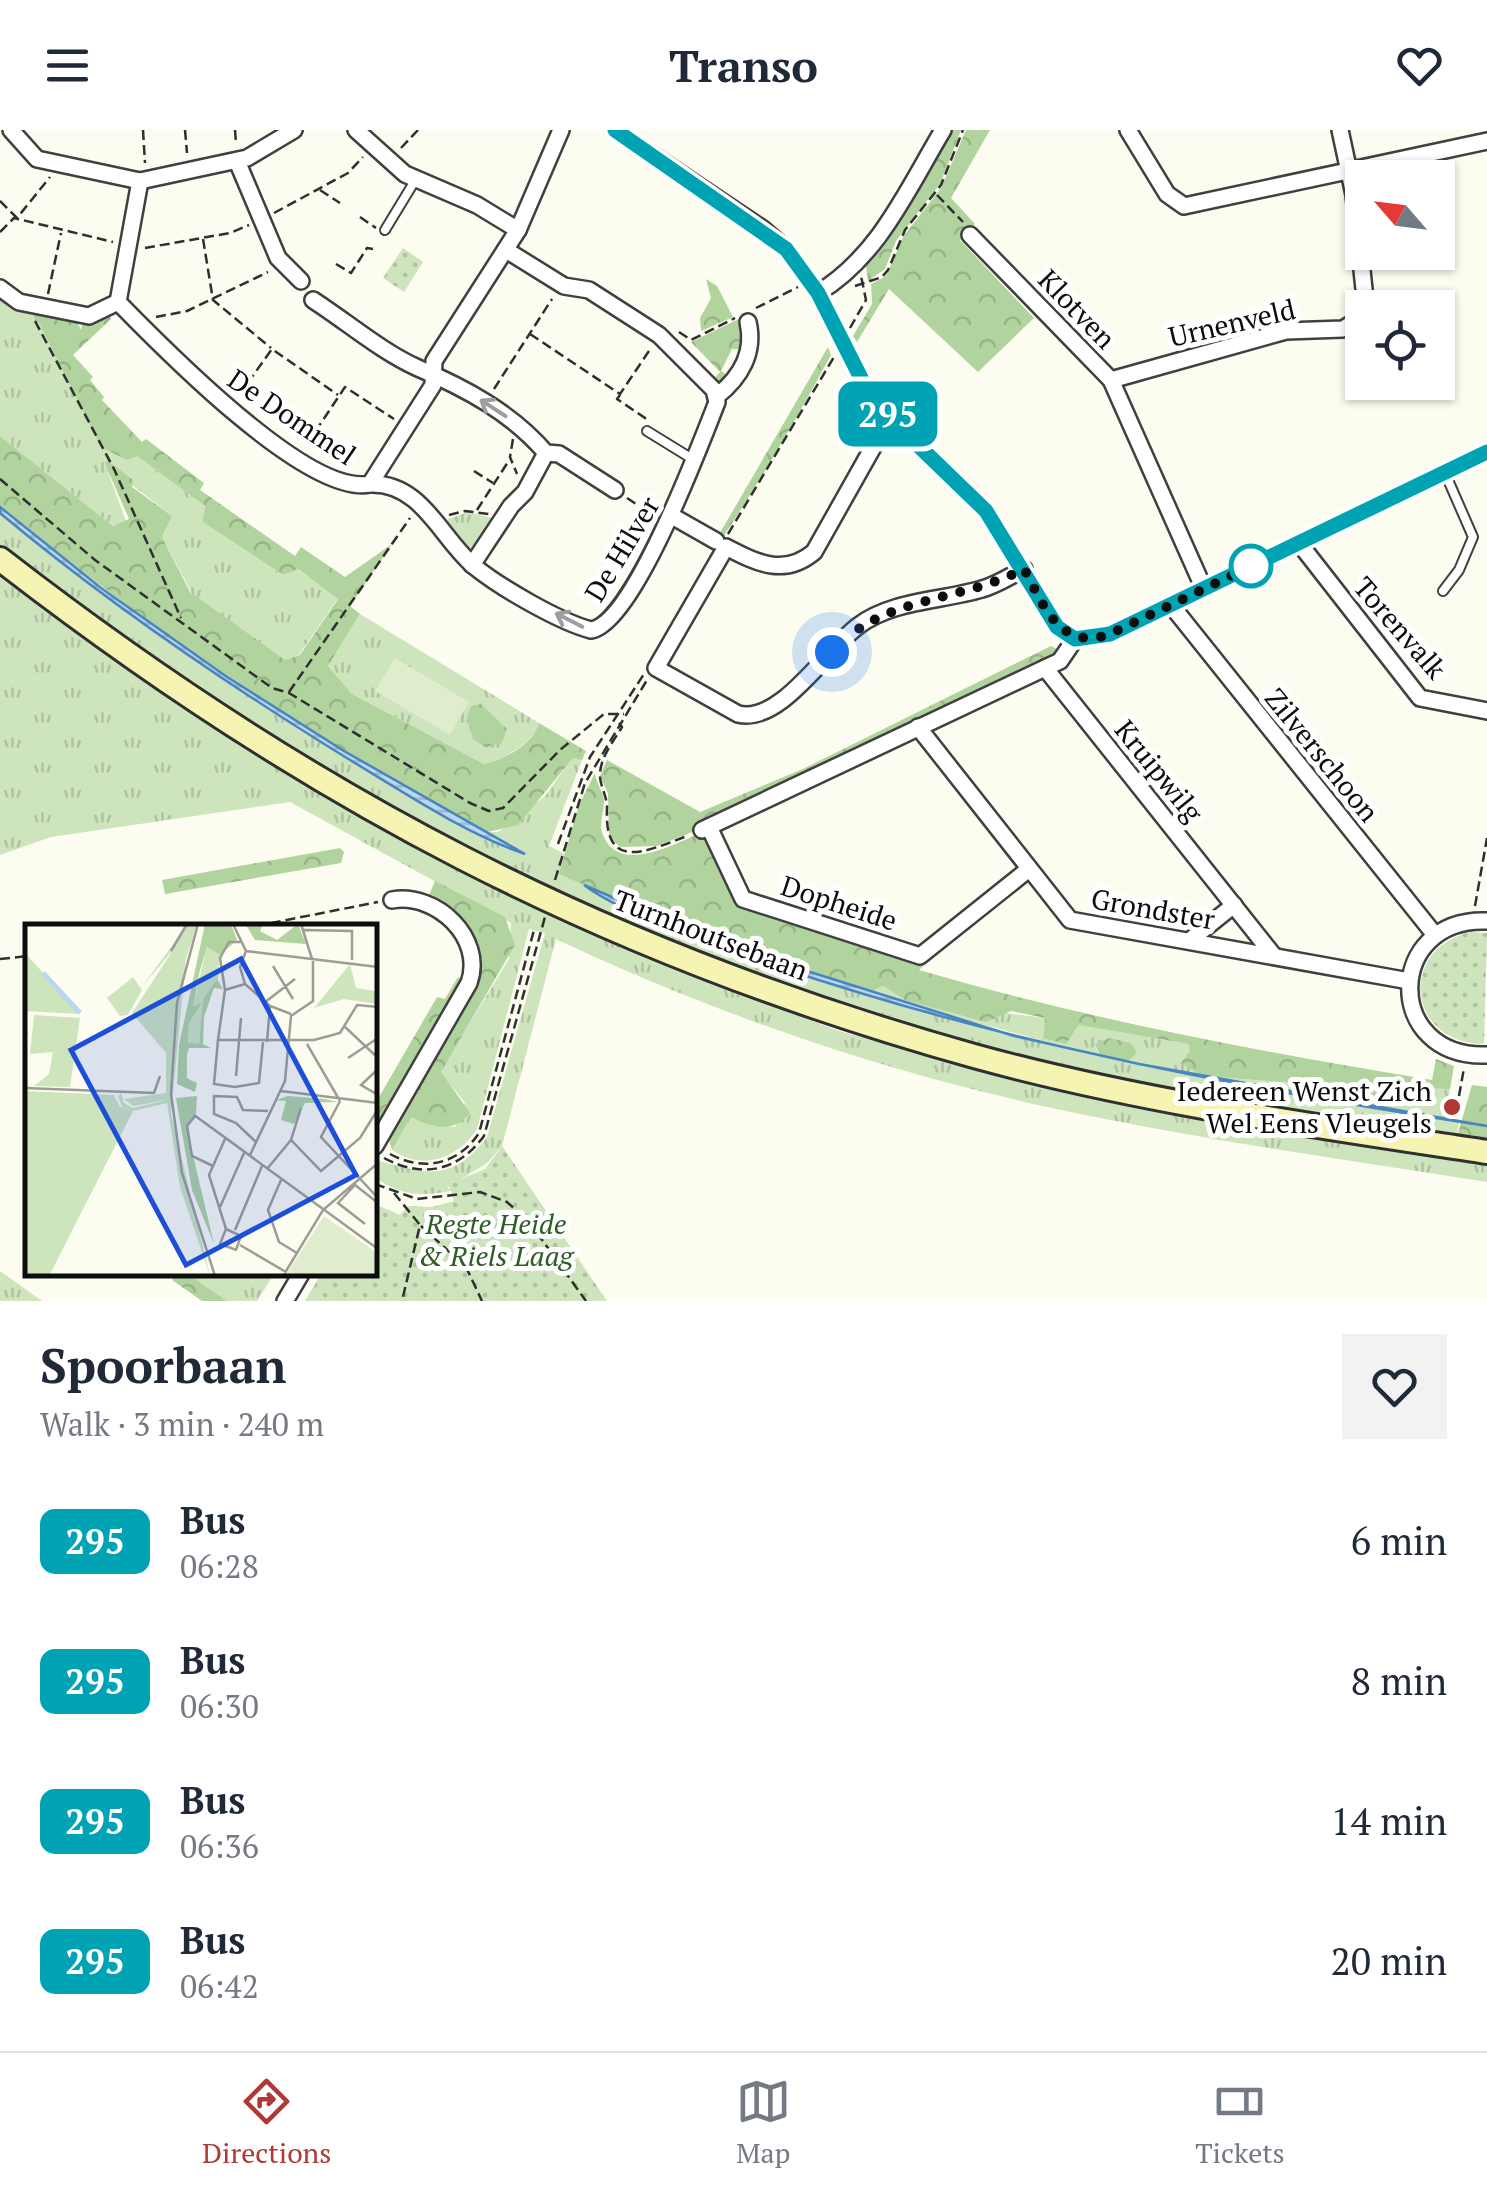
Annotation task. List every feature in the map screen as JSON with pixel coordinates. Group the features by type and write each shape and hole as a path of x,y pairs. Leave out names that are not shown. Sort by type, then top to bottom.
{"main road":[{"name":"Turnhoutsebaan","path":"0,560 219,720 362,808 524,891 686,961 785,998 978,1057 1218,1108 1487,1152"}],"street":[{"path":"11,130 37,159 140,181 237,162 294,130"},
{"path":"356,130 416,179 477,205 518,230"},
{"name":"De Dommel","path":"118,302 186,372 298,458 339,484 370,484 433,385 434,361 518,230 561,130"},
{"path":"615,130 763,229 786,249 818,293 841,344 890,417 975,498 1024,569 1057,627 1075,639 1098,638 1171,605 1487,452"},
{"path":"818,293 858,265 874,246 943,130"},
{"path":"1128,130 1167,194 1184,206 1345,171"},
{"path":"1340,130 1348,160"},
{"path":"1397,160 1487,141"},
{"path":"237,162 282,263 301,282"},
{"path":"0,288 37,306 88,316 118,302 140,181"},
{"name":"Klotven","path":"970,235 1111,380 1204,589"},
{"path":"506,250 562,285 589,290 659,336 717,396"},
{"path":"313,300 418,368 434,372 484,402 520,427 546,453 559,454 615,490"},
{"name":"De Hilver","path":"370,484 384,484 419,504 439,522 472,565 583,628 597,630 610,620 670,521 717,396 744,364 750,341 748,322"},
{"name":"Urnenveld","path":"1111,380 1286,332 1345,328"},
{"path":"670,521 766,566 786,567 806,559 822,541 890,417"},
{"path":"472,565 530,486 546,453"},
{"name":"Torenvalk","path":"1299,543 1420,698 1487,711"},
{"path":"721,544 656,668 738,714 754,716 784,698 848,634 877,614 981,590 1024,569"},
{"name":"Zilverschoon","path":"1171,605 1435,935"},
{"path":"706,829 1045,668 1060,660 1075,639"},
{"name":"Kruipwilg","path":"1045,668 1274,956"},
{"name":"Grondster","path":"918,728 1070,920 1409,980"},
{"name":"Dopheide","path":"706,829 743,899 920,956 1029,869"},
{"path":"378,1144 472,976 470,946 453,922 420,900 392,900"},
{"path":"1189,941 1234,905"},
{"path":"1480,921 1435,935 1414,964 1409,980 1412,1011 1433,1040 1453,1052 1487,1055"},
{"path":"284,1301 299,1276"}],"lane":[{"path":"384,231 416,179"},
{"path":"647,430 696,460"},
{"path":"1442,590 1459,570 1473,537 1444,473"}],"path":[{"path":"140,181 145,166 143,130"},
{"path":"185,130 189,170"},
{"path":"390,160 418,130"},
{"path":"841,344 866,300 864,284 882,278 900,239 934,193 963,130"},
{"path":"0,232 49,181 53,164"},
{"path":"320,190 340,203"},
{"path":"934,193 971,230 970,235"},
{"path":"0,202 14,218 128,245"},
{"path":"360,217 384,231"},
{"path":"61,232 37,306 182,620"},
{"path":"203,238 213,300 272,349 339,396"},
{"path":"336,264 351,273 367,248 373,250"},
{"path":"139,323 213,300 282,263"},
{"path":"484,402 562,285"},
{"path":"530,334 620,394"},
{"path":"647,430 652,423 617,399 659,336"},
{"path":"229,408 272,349"},
{"path":"298,458 345,387 406,426"},
{"path":"476,511 510,459 520,427"},
{"path":"510,459 530,486"},
{"path":"474,471 494,484"},
{"path":"0,479 95,560 272,688 288,693 470,804 489,811 503,808 560,750 604,714 624,714"},
{"path":"615,490 670,521"},
{"path":"288,693 419,504"},
{"path":"439,522 454,513 476,511 502,520"},
{"path":"564,846 586,784 618,723 656,668"},
{"path":"558,844 583,773 612,719 622,727 600,765 607,802 604,823 610,842 624,851 648,851 706,829"},
{"path":"1480,921 1487,838"},
{"path":"266,924 392,900"},
{"path":"378,1150 409,1163 430,1164 460,1154 474,1140 483,1125 534,930"},
{"path":"378,1150 423,1171 449,1166 474,1150 492,1114 541,932"},
{"path":"0,959 25,956"},
{"path":"1459,1096 1463,1075"},
{"path":"378,1185 417,1199 480,1192 507,1202 530,1222 586,1301"},
{"path":"394,1192 420,1225 466,1267 482,1301"},
{"path":"402,1301 420,1225"}],"green space":[{"path":"950,130 961,130 940,184 896,241 885,269 868,281 866,265"},
{"path":"966,130 990,130 951,198 975,224 960,240 1034,318 978,372 889,289 857,342 853,336 872,304 871,284 886,276 903,237 941,188"},
{"path":"403,248 423,262 404,292 383,278"},
{"path":"706,279 717,286 733,317 701,331 700,318 711,298"},
{"path":"0,294 34,310 101,447 137,456 205,506 204,522 283,575 297,569 338,598 299,655 285,660 195,599 162,537 172,516 105,464 127,524 113,526 0,436"},
{"path":"34,313 77,322 81,330 83,320 108,313 111,319 73,355 93,377 90,380 104,397 102,400 142,442 146,439 204,483 200,490 295,556 301,547 345,577 392,544 350,606 360,614 328,666 352,694 484,764 517,750 539,723 586,751 582,760 573,758 518,825 488,832 359,762 235,683 0,507 0,436 113,526 129,519 105,464 107,460 133,480 132,487 172,516 162,537 190,592 285,660 300,655 338,599 298,569 283,575 203,522 205,506 137,456 127,460 101,447"},
{"path":"743,317 746,350 732,349 721,371 730,377 716,383 712,381 720,372 691,342"},
{"path":"828,347 831,355 792,425 721,540 717,538"},
{"path":"468,512 497,519 472,549 462,547 445,520"},
{"path":"0,513 124,609 252,698 384,780 522,854 488,832 498,832 545,796 573,757 582,760 549,846 565,854 560,874 704,939 840,988 1014,1035 1191,1074 1459,1122 1456,1140 1169,1091 990,1051 783,989 745,968 664,944 554,896 232,719 0,550"},
{"path":"0,569 148,680 302,780 463,870 647,955 849,1034 1487,1161 1487,1182 1160,1129 988,1093 861,1058 737,1015 556,939 502,1146 487,1163 447,1188 454,1190 433,1194 401,1191 378,1179 378,1161 421,1171 447,1169 473,1153 487,1137 545,933 529,929 477,1129 449,1154 439,1159 416,1160 392,1150 411,1116 433,1126 455,1127 465,1103 440,1072 509,959 511,923 290,802 51,837 0,855"},
{"path":"360,614 539,723 535,731 516,750 484,764 352,694 328,666"},
{"path":"1051,646 1061,651 1057,656 706,820 702,828 657,846 620,847 609,837 608,793 600,776 607,760 700,812 805,768"},
{"path":"395,658 469,702 450,735 375,691"},
{"path":"481,704 507,729 502,743 485,747 473,739 467,717 471,706"},
{"path":"595,773 604,800 601,830 611,847 622,853 649,853 703,832 738,902 926,963 919,970 1110,1019 1367,1069 1432,1080 1436,1059 1454,1066 1450,1089 1410,1088 1389,1103 1295,1083 1203,1076 1181,1063 1190,1051 1188,1044 1079,1025 1066,1044 1043,1038 1045,1018 1011,1011 986,1022 905,1000 883,986 868,993 695,934 559,874 579,805"},
{"path":"340,848 344,852 341,863 165,894 162,880"},
{"path":"435,881 505,917 515,945 441,1072 470,1113 457,1124 442,1127 411,1117 392,1150 388,1137 473,990 471,936 461,919 429,895"},
{"path":"1470,932 1487,933 1484,1044 1459,1040 1439,1029 1427,1013 1421,995 1422,976 1430,957 1446,942"},
{"path":"458,977 462,979 378,1122 378,1099 437,997 445,999"},
{"path":"883,986 905,1000 1045,1018 1043,1038 1075,1032 1079,1025 1188,1044 1204,1076 1295,1083 1398,1099 1410,1088 1450,1089 1446,1118 1167,1071 1127,1062 1136,1053 1095,1044 1099,1056 868,993"},
{"path":"1109,1038 1131,1043 1137,1053 1127,1062 1100,1056 1095,1044"},
{"path":"1472,1085 1487,1087 1487,1145 1456,1140"},
{"name":"Regte Heide & Riels Laag","path":"502,1146 607,1301 305,1301 320,1276 378,1276 378,1205 400,1215 408,1206 432,1207 454,1201 449,1184 485,1169"},
{"path":"0,1271 42,1301 0,1301"},
{"path":"175,1276 191,1276 227,1301 202,1301 172,1280"},
{"path":"191,1276 273,1276 257,1301 227,1301"}],"water":[{"path":"0,507 101,588 227,677 344,751 525,854 435,811 259,703 84,580 0,513"},
{"path":"584,885 721,944 997,1031 866,995 732,951 650,920"},
{"path":"1144,1065 1487,1126 1307,1097"}],"bus line":[{"name":"295","path":"615,130 763,229 786,249 818,293 863,382 896,424 986,511 1057,627 1075,639 1110,634 1487,452"}],"place":[{"name":"Iedereen Wenst Zich Wel Eens Vleugels","path":"1452,1107"}],"route":[{"path":"832,652 848,634 877,614 981,590 1024,569 1057,627 1075,639 1088,640 1110,634 1258,563 1251,566"}]}
